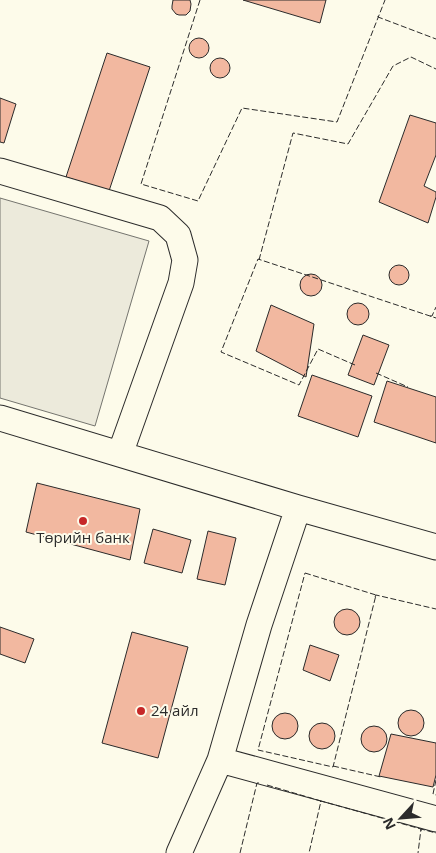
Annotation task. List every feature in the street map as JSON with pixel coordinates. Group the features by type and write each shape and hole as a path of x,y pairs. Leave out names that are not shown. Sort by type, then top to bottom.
{"street":[{"path":"0,171 160,218 178,235 185,260 181,283 120,454"},
{"path":"0,418 298,508 435,545"},
{"path":"179,853 220,760 259,625 298,508"},
{"path":"220,760 436,819"}],"shaded area":[{"path":"0,198 149,241 95,426 0,398"}],"building":[{"path":"173,0 190,0 190,11 186,15 176,14 172,9"},
{"path":"243,0 326,0 320,23"},
{"path":"199,38 206,41 209,48 206,55 199,58 192,55 189,48 192,41"},
{"path":"107,53 150,67 109,191 66,177"},
{"path":"220,58 227,61 230,68 227,75 220,78 213,75 210,68 213,61"},
{"path":"0,98 16,104 4,143 0,142"},
{"path":"410,115 436,123 436,155 424,186 436,192 428,223 379,202"},
{"path":"399,265 406,268 409,275 406,282 399,285 392,282 389,275 392,268"},
{"path":"311,274 319,277 322,285 319,293 311,296 303,293 300,285 303,277"},
{"path":"358,303 366,306 369,314 366,322 358,325 350,322 347,314 350,306"},
{"path":"271,305 314,324 306,377 256,351"},
{"path":"363,335 389,345 374,385 348,375"},
{"path":"312,375 372,396 358,437 298,416"},
{"path":"387,381 436,397 436,443 374,422"},
{"name":"Төрийн банк","path":"37,483 140,509 130,560 26,532"},
{"path":"153,529 191,540 182,573 144,563"},
{"path":"208,531 236,538 225,585 197,579"},
{"path":"347,609 356,613 360,622 356,631 347,635 338,631 334,622 338,613"},
{"path":"0,627 34,639 25,663 0,654"},
{"name":"24 айл","path":"132,632 188,647 158,758 102,743"},
{"path":"310,645 339,655 330,681 303,670"},
{"path":"411,710 420,714 424,723 420,732 411,736 402,732 398,723 402,714"},
{"path":"285,713 294,717 298,726 294,735 285,739 276,735 272,726 276,717"},
{"path":"322,723 331,727 335,736 331,745 322,749 313,745 309,736 313,727"},
{"path":"374,726 383,730 387,739 383,748 374,752 365,748 361,739 365,730"},
{"path":"391,734 436,743 436,775 433,787 379,776"}],"fence":[{"path":"200,0 141,184 198,201 242,108 337,122 385,0"},
{"path":"378,16 436,39"},
{"path":"259,260 293,133 348,144 393,66 411,57 436,69"},
{"path":"355,365 318,349 299,385 221,352 258,259 436,318"},
{"path":"430,316 432,316 436,307"},
{"path":"376,373 408,387"},
{"path":"305,573 376,595 333,767 258,750 305,573"},
{"path":"375,597 376,595 436,609"},
{"path":"333,766 381,777"},
{"path":"436,780 433,794 436,795"},
{"path":"240,853 257,783 260,783"},
{"path":"267,785 321,801 309,853"},
{"path":"320,802 421,829 418,853"},
{"path":"421,831 421,829 436,833"}],"place":[{"name":"Төрийн банк","path":"83,521"},
{"name":"24 айл","path":"141,711"}]}
